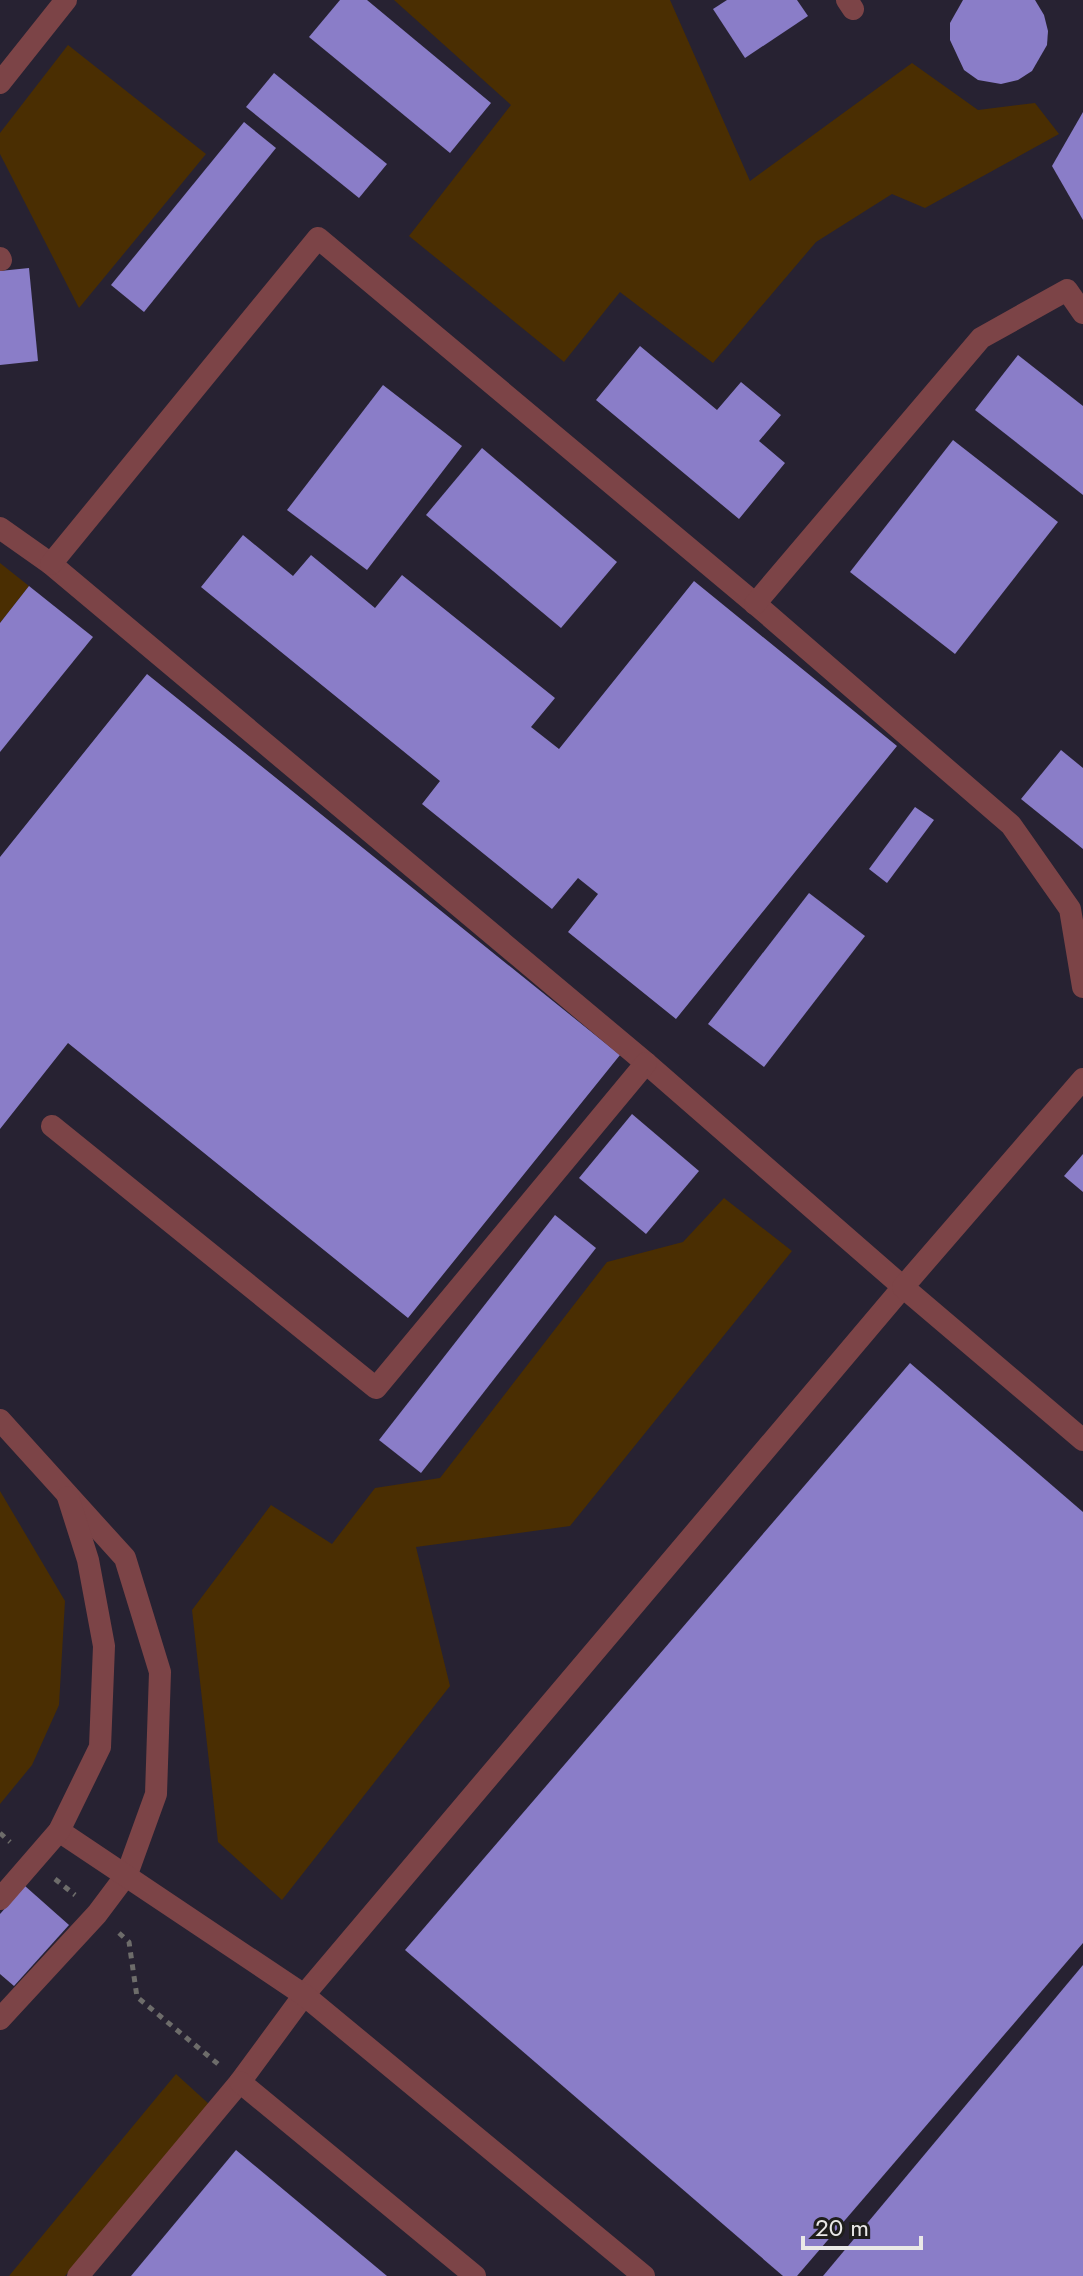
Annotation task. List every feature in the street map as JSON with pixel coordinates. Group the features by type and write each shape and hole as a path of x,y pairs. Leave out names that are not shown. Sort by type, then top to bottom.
{"lane":[{"path":"0,83 66,0"},
{"path":"51,564 318,238 755,604 1011,825 1070,909 1083,987"},
{"path":"755,604 981,338 1067,290 1083,313"},
{"path":"0,528 51,564 646,1063 1083,1440"},
{"path":"52,1126 376,1388 646,1063"},
{"path":"78,2276 240,2082 304,1995 1083,1079"},
{"path":"0,1420 65,1488 125,1558 160,1672 156,1794 127,1874 97,1914 0,2019"},
{"path":"0,1899 59,1831 100,1747 104,1646 88,1560 65,1488"},
{"path":"59,1831 304,1995 644,2276"},
{"path":"240,2082 475,2276"}],"path":[{"path":"0,1833 129,1942 137,1997 240,2082"}],"shaded area":[{"path":"0,0 1083,0 1083,2276 0,2276"},
{"path":"394,0 670,0 750,181 912,63 978,110 1035,103 1059,134 925,208 892,194 816,242 713,363 620,292 564,362 409,236 511,105"},
{"path":"68,45 206,154 79,308 0,154 0,133"},
{"path":"0,563 29,586 0,623"},
{"path":"724,1198 792,1251 570,1526 416,1547 450,1686 282,1900 218,1842 192,1610 271,1505 332,1544 375,1488 440,1478 607,1262 683,1242"},
{"path":"0,1491 65,1601 59,1705 32,1765 0,1804"},
{"path":"176,2074 210,2105 65,2276 9,2276"}],"building":[{"path":"340,0 367,0 491,103 450,153 309,37"},
{"path":"727,0 797,0 808,16 745,58 713,9"},
{"path":"963,0 1035,0 1044,15 1048,31 1047,45 1032,71 1018,80 1001,84 978,80 964,70 950,40 950,23"},
{"path":"274,73 387,164 359,198 246,107"},
{"path":"1083,112 1083,220 1052,166"},
{"path":"244,122 276,148 144,312 111,285"},
{"path":"29,268 38,361 0,365 0,271"},
{"path":"640,346 717,410 741,382 781,415 759,441 785,463 739,519 596,400"},
{"path":"1018,355 1083,406 1083,495 975,410"},
{"path":"383,385 462,446 367,570 287,510"},
{"path":"953,440 1058,522 955,654 850,572"},
{"path":"482,448 617,562 561,628 426,515"},
{"path":"243,535 293,576 311,555 375,608 402,575 555,698 531,727 559,749 694,581 897,746 676,1019 568,932 598,894 578,878 552,909 422,804 440,781 201,587"},
{"path":"29,586 93,637 0,752 0,623"},
{"path":"147,674 620,1055 408,1318 68,1043 0,1129 0,857"},
{"path":"1061,750 1083,768 1083,849 1021,799"},
{"path":"915,807 934,820 887,883 869,869"},
{"path":"809,893 865,936 764,1067 708,1024"},
{"path":"632,1114 699,1171 646,1234 579,1178"},
{"path":"1083,1154 1083,1192 1064,1176"},
{"path":"555,1215 596,1248 421,1473 379,1440"},
{"path":"910,1363 1083,1512 1083,1943 797,2276 783,2276 405,1950"},
{"path":"25,1886 69,1925 14,1986 0,1974 0,1914"},
{"path":"1083,1965 1083,2276 823,2276"},
{"path":"236,2150 387,2276 131,2276"}]}
